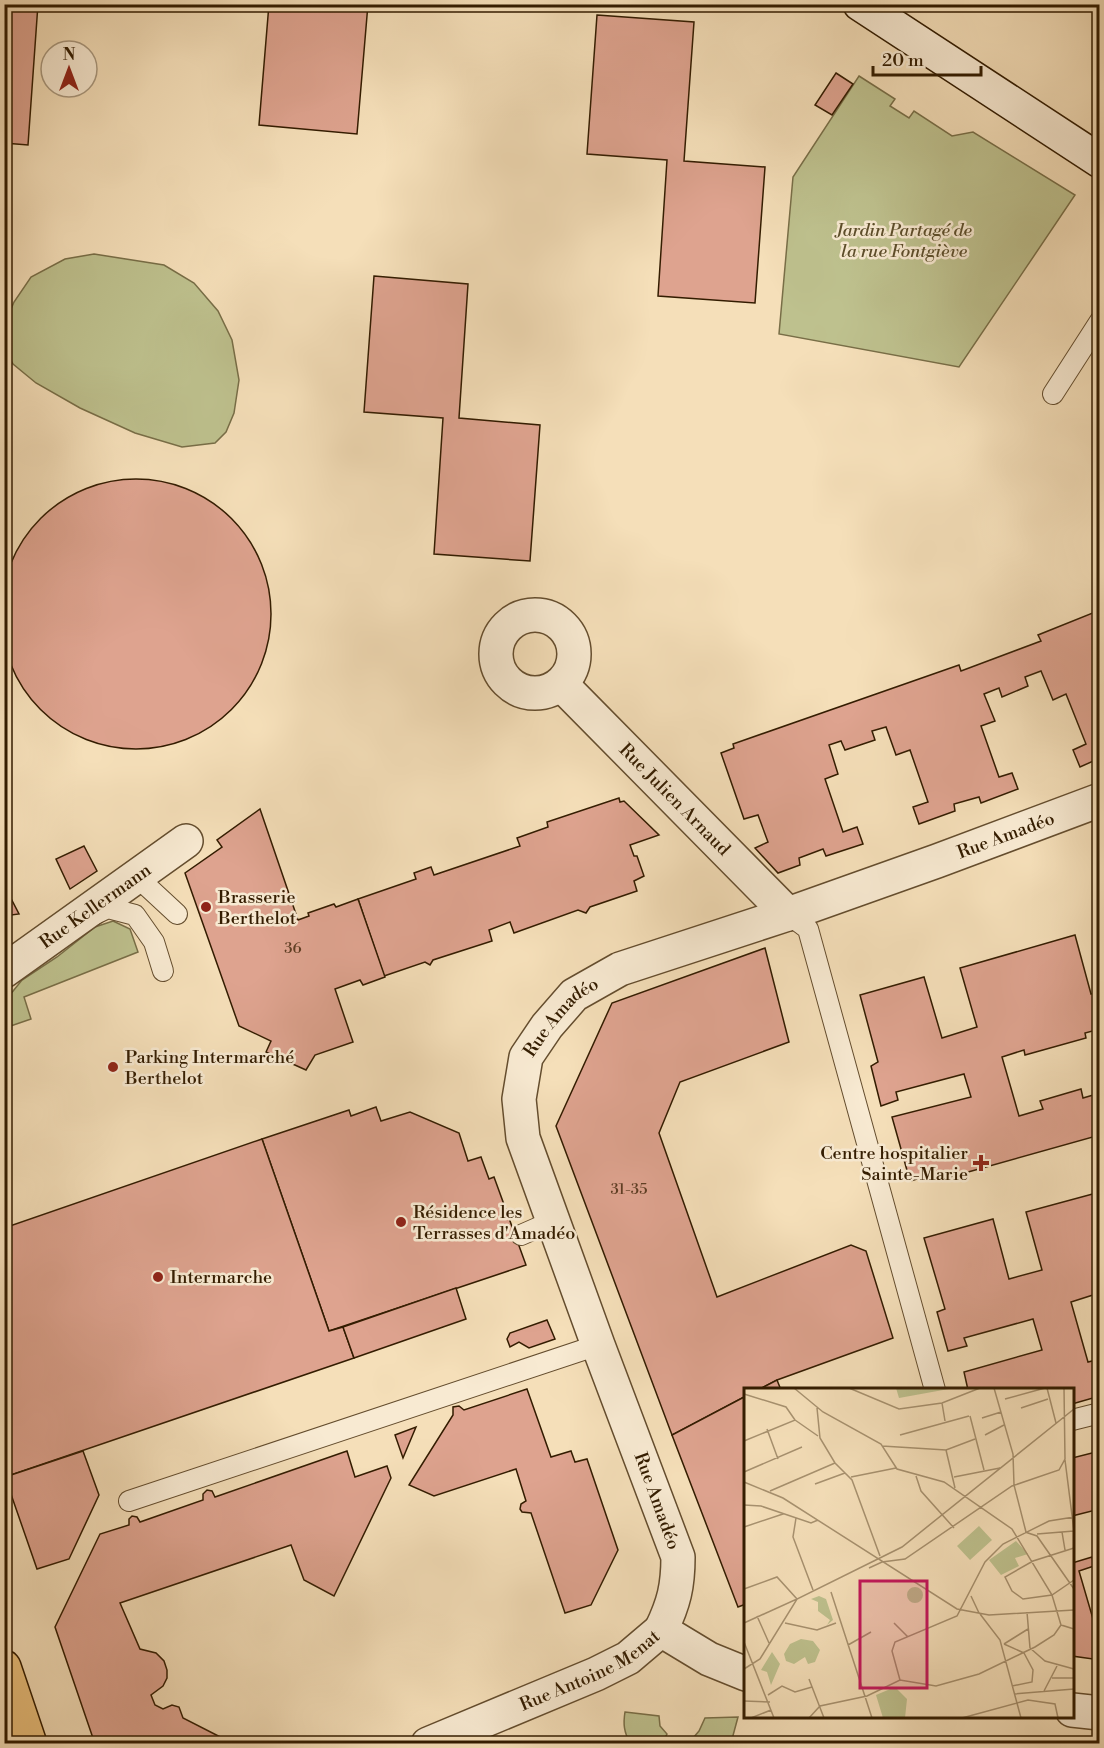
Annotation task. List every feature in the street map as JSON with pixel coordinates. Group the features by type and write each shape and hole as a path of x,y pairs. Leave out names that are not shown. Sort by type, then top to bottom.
{"main road":[{"path":"4,1667 30,1743"}],"street":[{"path":"860,4 1100,161"},
{"name":"Rue Julien Arnaud","path":"561,684 788,914"},
{"name":"Rue Amadéo","path":"661,1630 671,1610 678,1581 678,1557 523,1138 519,1099 526,1057 547,1026 574,995 621,969 788,914 1100,800"},
{"name":"Rue Kellermann","path":"4,970 186,841"},
{"name":"Rue Antoine Menat","path":"428,1743 596,1674 628,1658 661,1630 709,1659 744,1673"},
{"path":"1074,1710 1100,1713"}],"lane":[{"path":"1053,394 1100,321"},
{"path":"136,876 177,914"},
{"path":"66,927 108,908 135,915 153,942 163,971"},
{"path":"788,914 808,929 935,1388"},
{"path":"521,1234 553,1221"},
{"path":"129,1501 598,1345"},
{"path":"1074,1420 1100,1413"},
{"path":"4,1725 11,1743"}],"green space":[{"name":"Jardin Partagé de la rue Fontgiève","path":"859,76 895,99 890,106 909,118 914,111 952,136 973,132 1075,195 959,367 779,334 793,177"},
{"path":"94,254 164,265 194,283 218,311 232,340 239,380 234,413 226,432 215,443 182,447 135,433 80,408 36,383 13,364 5,351 5,323 14,302 31,277 65,259"},
{"path":"113,921 130,929 138,952 24,997 31,1019 5,1028 5,1001 22,980 57,957 95,927"},
{"path":"625,1712 659,1716 660,1726 667,1734 662,1743 630,1743 624,1728"},
{"path":"738,1717 731,1743 675,1743 677,1739 693,1738 705,1718"}],"building":[{"path":"4,4 38,4 28,145 4,143"},
{"path":"269,4 368,4 357,134 259,125"},
{"path":"597,15 694,22 684,161 765,167 755,303 658,296 667,160 587,154"},
{"path":"836,73 853,84 832,115 815,105"},
{"path":"374,276 468,284 459,418 540,425 530,561 434,554 443,418 364,412"},
{"path":"136,479 162,482 188,489 222,510 240,528 261,562 268,588 271,614 268,640 261,666 240,700 222,718 188,739 162,746 136,749 110,746 84,739 50,718 32,700 11,666 4,640 1,614 4,588 11,562 32,528 50,510 84,489 110,482"},
{"path":"4,561 11,562 4,583"},
{"path":"1100,610 1100,758 1080,767 1073,750 1086,744 1066,694 1053,700 1041,671 1025,677 1028,686 1002,697 999,688 984,694 995,721 981,726 999,777 1012,773 1018,789 981,803 979,797 954,804 955,811 919,824 913,807 928,802 910,750 896,755 886,727 872,731 875,740 845,750 841,741 829,745 838,774 825,779 843,832 857,827 863,844 826,856 823,849 799,858 800,865 778,873 755,848 768,842 758,815 744,819 721,753 734,748 733,744 959,665 961,671 1041,641 1038,635"},
{"path":"619,798 620,802 624,801 659,835 630,845 634,856 637,856 644,876 634,881 637,891 590,907 586,913 578,910 514,933 510,922 489,930 492,941 433,960 430,965 425,962 384,976 358,899 416,879 414,873 431,867 434,875 520,846 517,838 548,827 547,822"},
{"path":"260,809 298,920 309,916 308,913 358,899 385,977 363,985 360,980 335,989 353,1042 315,1055 306,1070 266,1052 271,1041 239,1026 185,873 222,847 217,840"},
{"path":"84,846 97,871 70,889 56,859"},
{"path":"4,885 19,914 4,916"},
{"path":"1075,935 1091,994 1100,991 1100,1029 1085,1033 1086,1038 1025,1055 1024,1050 1002,1057 1019,1116 1043,1109 1040,1101 1081,1089 1083,1098 1100,1093 1100,1135 936,1181 934,1174 910,1181 892,1117 971,1097 964,1074 896,1092 898,1100 881,1106 871,1066 878,1062 860,995 924,977 942,1038 977,1027 960,968"},
{"path":"765,948 789,1042 680,1082 659,1133 717,1297 851,1245 866,1251 893,1338 777,1380 762,1388 744,1388 744,1397 672,1435 556,1126 612,1003"},
{"name":"Résidence les Terrasses d'Amadéo","path":"376,1107 381,1121 410,1112 459,1133 468,1161 481,1157 489,1179 494,1177 526,1265 329,1331 262,1139 349,1110 351,1116"},
{"name":"Intermarche","path":"262,1139 329,1331 343,1327 354,1358 5,1477 4,1228"},
{"path":"1100,1192 1100,1298 1095,1300 1093,1295 1071,1302 1088,1362 1100,1359 1100,1396 1074,1403 1074,1388 968,1388 964,1372 1042,1350 1033,1319 964,1338 967,1346 948,1351 937,1312 945,1309 924,1238 993,1219 1009,1279 1042,1270 1026,1212"},
{"path":"456,1288 466,1319 354,1358 343,1327"},
{"path":"547,1320 555,1339 529,1348 519,1342 510,1347 507,1339 510,1333"},
{"path":"777,1380 780,1388 762,1388"},
{"path":"527,1389 551,1457 571,1451 575,1462 587,1459 618,1550 591,1605 565,1613 531,1513 522,1512 520,1509 521,1504 526,1501 516,1469 434,1496 409,1485 453,1415 453,1407 459,1406 464,1410"},
{"path":"744,1397 744,1605 738,1607 672,1435"},
{"path":"416,1427 403,1458 395,1435"},
{"path":"83,1451 99,1495 69,1559 37,1569 5,1477"},
{"path":"347,1451 355,1477 387,1466 391,1478 334,1596 304,1580 291,1545 120,1603 140,1649 156,1653 164,1661 167,1678 163,1686 151,1695 155,1705 163,1709 172,1705 179,1707 183,1718 234,1744 95,1744 55,1627 100,1534 129,1525 129,1519 132,1516 137,1517 140,1522 203,1500 203,1494 207,1490 212,1491 215,1497"},
{"path":"1100,1451 1100,1509 1074,1516 1074,1458"},
{"path":"1092,1557 1094,1566 1079,1571 1093,1619 1100,1618 1100,1660 1074,1656 1074,1562"}],"place":[{"name":"Brasserie Berthelot","path":"206,907"},
{"name":"Parking Intermarché Berthelot","path":"113,1067"},
{"name":"Centre hospitalier Sainte-Marie","path":"981,1163"},
{"name":"Résidence les Terrasses d'Amadéo","path":"401,1222"},
{"name":"Intermarche","path":"158,1277"}]}
